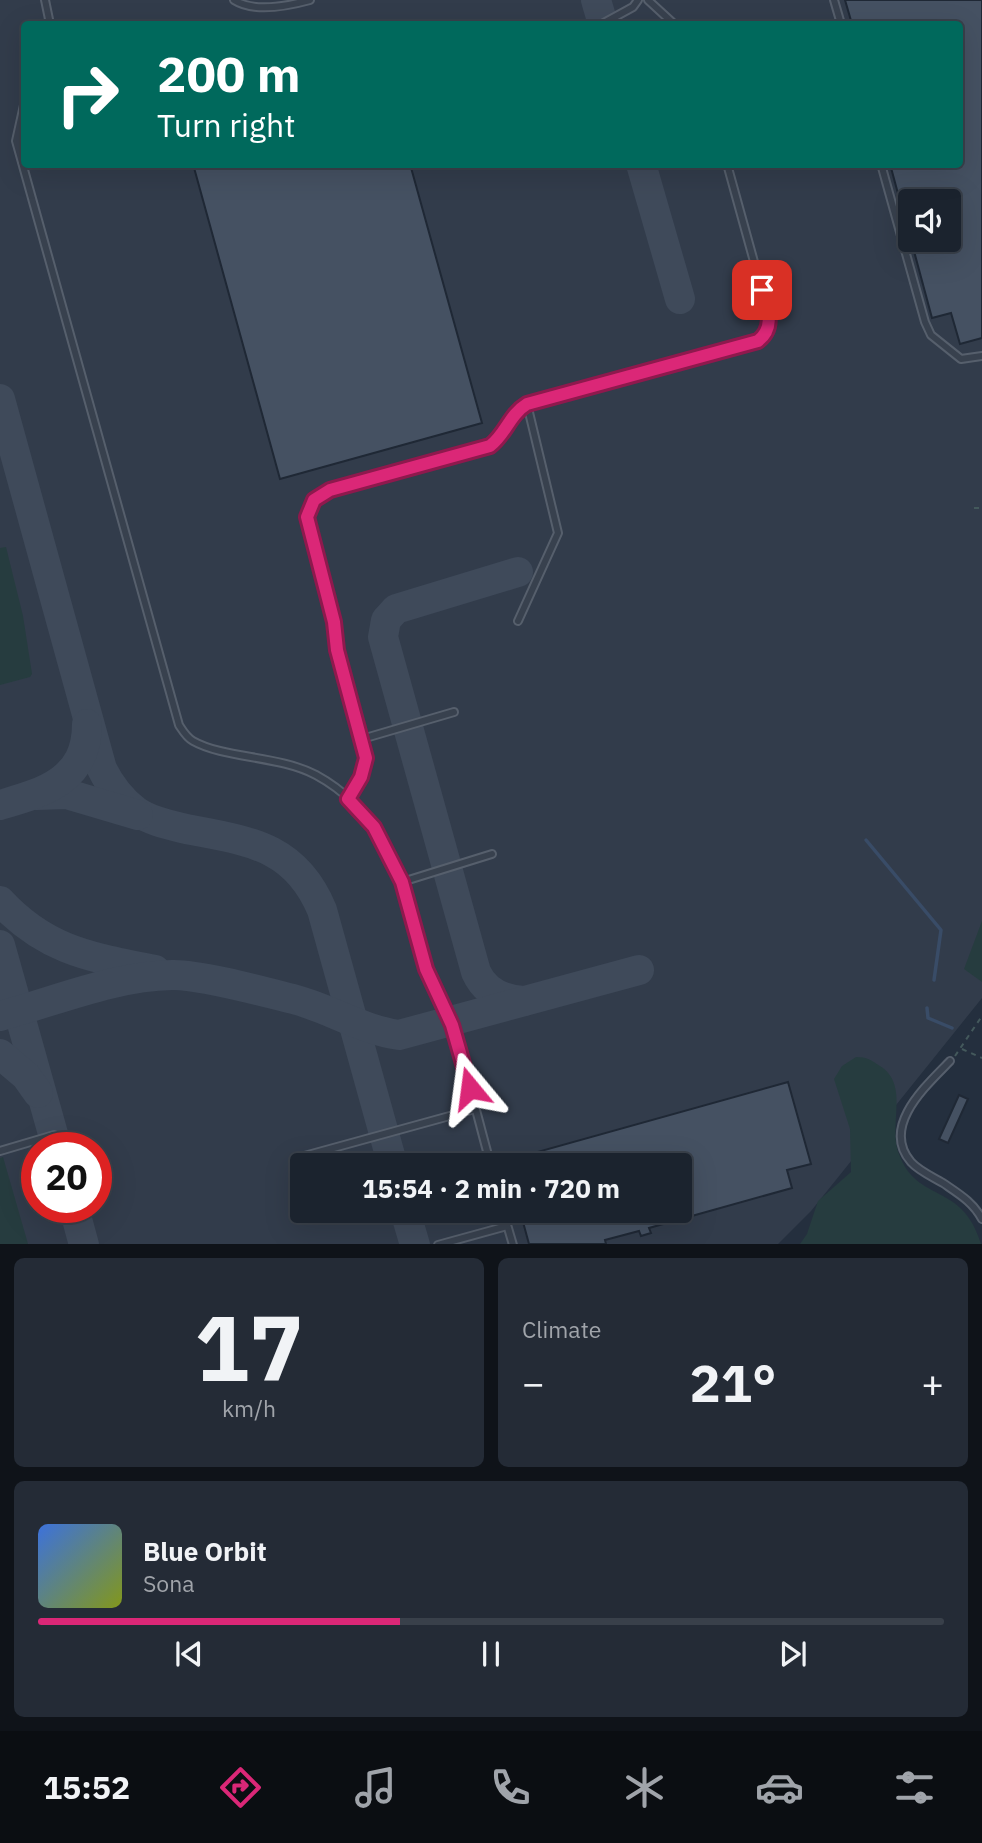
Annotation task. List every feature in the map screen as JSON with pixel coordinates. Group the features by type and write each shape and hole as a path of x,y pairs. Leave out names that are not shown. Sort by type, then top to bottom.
{"lane":[{"path":"45,0 49,21"},
{"path":"234,0 256,6 281,6 310,0"},
{"path":"607,21 633,7 638,0"},
{"path":"648,0 671,21"},
{"path":"834,0 840,21"},
{"path":"21,119 16,141 21,159"},
{"path":"24,168 179,725 192,741 299,768 316,775 348,799 374,827 402,882 426,969 452,1025 487,1153"},
{"path":"348,799 365,768 362,739 337,650 334,622 309,528 309,509 319,495 330,490 490,446 501,436 514,413 527,404 758,341 769,329 769,316 728,168"},
{"path":"882,168 931,335 961,359 982,356"},
{"path":"518,621 558,533 527,404"},
{"path":"362,739 454,712"},
{"path":"402,882 492,854"},
{"path":"950,1061 911,1102 903,1125 902,1143 911,1161 975,1206 982,1219"},
{"path":"315,1153 475,1109"},
{"path":"0,1151 21,1145"},
{"path":"506,1223 513,1244"},
{"path":"438,1244 507,1226"}],"path":[{"path":"974,508 982,508"},
{"path":"950,1061 982,1016"},
{"path":"961,1049 982,1058"}],"shaded area":[{"path":"0,0 982,0 982,998 811,1211 778,1244 0,1244"}],"green space":[{"path":"6,547 23,616 32,674 30,677 0,685 0,548"},
{"path":"982,921 982,982 964,969"},
{"path":"856,1057 869,1059 880,1066 889,1074 894,1084 897,1106 896,1142 907,1170 928,1188 963,1210 973,1224 981,1244 800,1244 807,1234 818,1201 851,1172 850,1129 834,1079 842,1066"},
{"path":"3,1157 28,1244 0,1244 0,1158"}],"building":[{"path":"845,0 982,0 982,338 960,344 951,313 932,318 914,252 961,252 961,189 898,189 898,194 891,168 963,168 963,21 851,21"},
{"path":"194,168 411,168 482,423 280,479"},
{"path":"788,1082 811,1164 787,1170 792,1188 692,1216 692,1153 534,1153"},
{"path":"959,1095 968,1099 948,1143 939,1139"},
{"path":"523,1223 667,1223 649,1228 651,1233 641,1236 639,1231 605,1240 606,1244 529,1244"}],"waterway":[{"path":"866,840 941,930 934,980"},
{"path":"927,1008 928,1018 952,1028"}],"taxiway":[{"path":"596,0 602,21"},
{"path":"642,168 680,299"},
{"path":"0,399 102,769 121,797 142,814 167,824 230,838 267,850 283,859 311,888 322,910 389,1153"},
{"path":"518,572 396,609 386,620 383,637 476,972 484,985 496,994 524,1001"},
{"path":"0,805 33,795 60,781 71,771 80,758 87,724"},
{"path":"36,795 67,794 138,815"},
{"path":"0,901 17,918 52,941 90,956 155,970"},
{"path":"0,945 53,1132"},
{"path":"0,1016 107,984 150,976 184,975 293,999 372,1029 399,1035 639,970"},
{"path":"0,1054 26,1076 38,1093"},
{"path":"78,1223 84,1244"},
{"path":"409,1223 415,1244"}],"route":[{"path":"470,1088 452,1025 426,969 402,882 374,827 348,799 365,768 366,758 337,650 334,622 309,528 309,509 319,495 330,490 490,446 501,436 514,413 527,404 758,341 765,335 770,323 762,290"}]}
